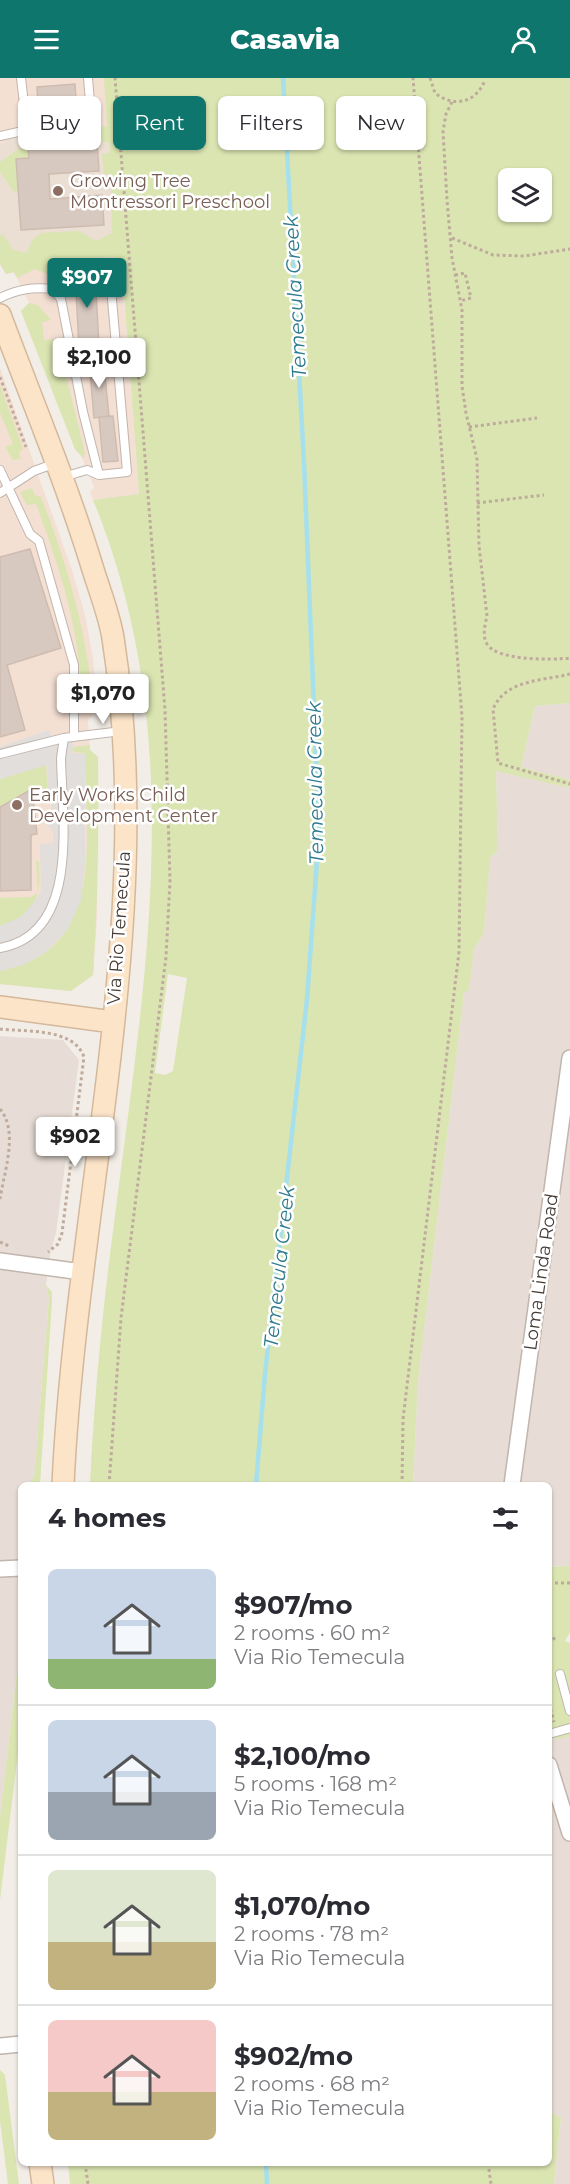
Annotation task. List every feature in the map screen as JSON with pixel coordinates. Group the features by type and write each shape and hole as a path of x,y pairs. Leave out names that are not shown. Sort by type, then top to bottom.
{"street":[{"name":"Via Rio Temecula","path":"0,315 80,527 113,634 123,731 126,798 123,918 113,1022 82,1272 63,1482"},
{"path":"0,1007 113,1022"},
{"name":"Loma Linda Road","path":"512,1482 570,1058"},
{"path":"0,1261 82,1272"},
{"path":"0,1569 18,1568"},
{"path":"552,1775 570,1833"},
{"path":"0,2046 18,2044"},
{"path":"40,2166 43,2184"}],"lane":[{"path":"21,78 23,96"},
{"path":"88,78 89,96"},
{"path":"0,136 18,132"},
{"path":"4,492 34,471 87,470 99,475 127,472 109,265"},
{"path":"0,298 22,289 52,289 61,299 83,412 99,475"},
{"path":"72,356 115,352"},
{"path":"0,470 4,492 30,534 39,541 74,665 74,737"},
{"path":"0,754 63,738 123,731"},
{"path":"0,948 11,946 37,932 54,906 60,882 63,738"},
{"path":"560,1674 570,1711"},
{"path":"552,1733 570,1728"}],"path":[{"path":"402,1482 403,1419 459,952 462,717 413,78"},
{"path":"430,78 435,93 452,102 463,102 472,98 480,91 485,80"},
{"path":"452,102 446,114 443,132 455,275 460,301 462,386 477,459 477,503 487,616 485,642 491,650 501,654 549,660 570,658"},
{"path":"452,238 493,255 524,256 570,249"},
{"path":"455,275 465,273 471,298 460,301"},
{"path":"0,376 26,447"},
{"path":"469,427 537,418"},
{"path":"477,503 544,495"},
{"path":"570,674 527,682 511,689 496,701 493,709 498,764 570,784"},
{"path":"0,1029 72,1039 81,1048 84,1057 62,1233 55,1248 45,1252"},
{"path":"0,1109 8,1122 10,1136 0,1199"},
{"path":"0,1242 17,1248"},
{"path":"552,1583 570,1583"},
{"path":"552,1636 556,1641"},
{"path":"85,2166 88,2184"},
{"path":"488,2166 491,2184"}],"shaded area":[{"path":"0,78 107,78 139,495 93,500 90,492 94,487 80,453 75,449 21,311 29,303 14,272 6,274 0,264"},
{"name":"Growing Tree Montressori Preschool","path":"111,126 119,236 34,264 15,274 13,272 6,274 0,264 0,145 18,135 18,150 101,150 101,127"},
{"path":"0,368 72,570 85,615 93,659 98,710 88,720 90,750 98,757 97,917 93,975 71,991 0,984"},
{"path":"570,703 570,780 521,767 535,706"},
{"path":"49,730 53,741 74,737 72,753 85,754 85,862 81,900 68,929 47,951 25,964 0,971 0,926 21,917 38,897 41,890 40,844 53,843 53,832 45,821 52,807 52,793 48,794 47,765 0,779 0,747"},
{"path":"496,770 570,788 570,1566 552,1567 552,1482 413,1482 418,1381 464,993 469,990 474,949 484,933 490,858 498,850"},
{"path":"0,1036 63,1040 79,1060 56,1233 51,1249 46,1285 49,1299 34,1479 31,1479 31,1482 18,1482 18,1663 0,1817"},
{"path":"552,1726 556,1739 570,1736 570,2184 554,2184 561,2119 552,2113"}],"green space":[{"path":"104,78 570,78 570,703 535,706 521,767 570,780 570,788 496,771 498,850 490,858 484,933 474,949 469,990 464,993 418,1381 413,1482 90,1482 102,1326 137,1046 146,954 151,862 151,771 142,680 123,589 93,500 139,494 122,268 116,267 116,257 95,258 95,271 53,276 35,269 17,278 14,272 6,274 0,264 0,236 3,234 13,250 27,253 32,240 41,233 79,231 96,241 112,233 111,174 104,174 102,154 110,153 110,142 102,142 101,127 107,126","holes":["168,974 187,978 173,1071 165,1075 155,1073"]},
{"path":"18,149 27,150 29,158 16,159 18,191 14,192 0,172 0,162"},
{"path":"29,303 38,305 51,320 42,322 44,340 57,339 85,453 83,458 75,449 21,311"},
{"path":"0,385 23,448 19,453 20,459 13,460 5,447 13,444 0,413"},
{"path":"32,488 35,495 41,497 74,597 86,648 93,701 86,711 81,711 78,657 62,580 36,504 27,505 20,492"},
{"path":"90,745 90,750 98,757 98,866 93,975 71,991 0,984 0,971 35,959 59,940 74,915 83,886 87,854 87,820 85,754 71,751 74,747"},
{"path":"46,765 48,794 33,798 31,790 0,807 0,779"},
{"path":"36,861 39,861 38,892"},
{"path":"38,893 30,910 0,926 0,898 30,897"},
{"path":"46,1285 52,1292 52,1300 40,1482 31,1482 34,1478 49,1299"},
{"path":"570,1566 570,1632 565,1641 570,1643 570,1736 556,1740 552,1726 552,1567"},
{"path":"18,1663 18,1753 0,1900 0,1817"},
{"path":"0,2070 5,2075 19,2184 8,2184 0,2121"},
{"path":"552,2113 561,2118 554,2184 70,2184 68,2166 552,2166"}],"building":[{"path":"75,84 76,96 38,96 37,87"},
{"path":"28,150 98,150 99,171 49,174 50,199 102,195 104,225 21,230 16,159 29,158"},
{"path":"95,271 99,347 79,347 75,272"},
{"path":"100,359 101,367 104,367 109,416 94,418 89,360"},
{"path":"113,416 118,461 103,462 99,417"},
{"path":"30,549 61,648 7,665 25,730 0,737 0,557"},
{"path":"32,789 37,834 31,835 31,890 0,891 0,807"}],"waterway":[{"name":"Temecula Creek","path":"256,1482 265,1374 307,999 319,833 304,463 283,78"},
{"name":"Temecula Creek","path":"266,2166 267,2184"}],"place":[{"name":"Growing Tree Montressori Preschool","path":"58,191"},
{"name":"Early Works Child Development Center","path":"17,805"}]}
